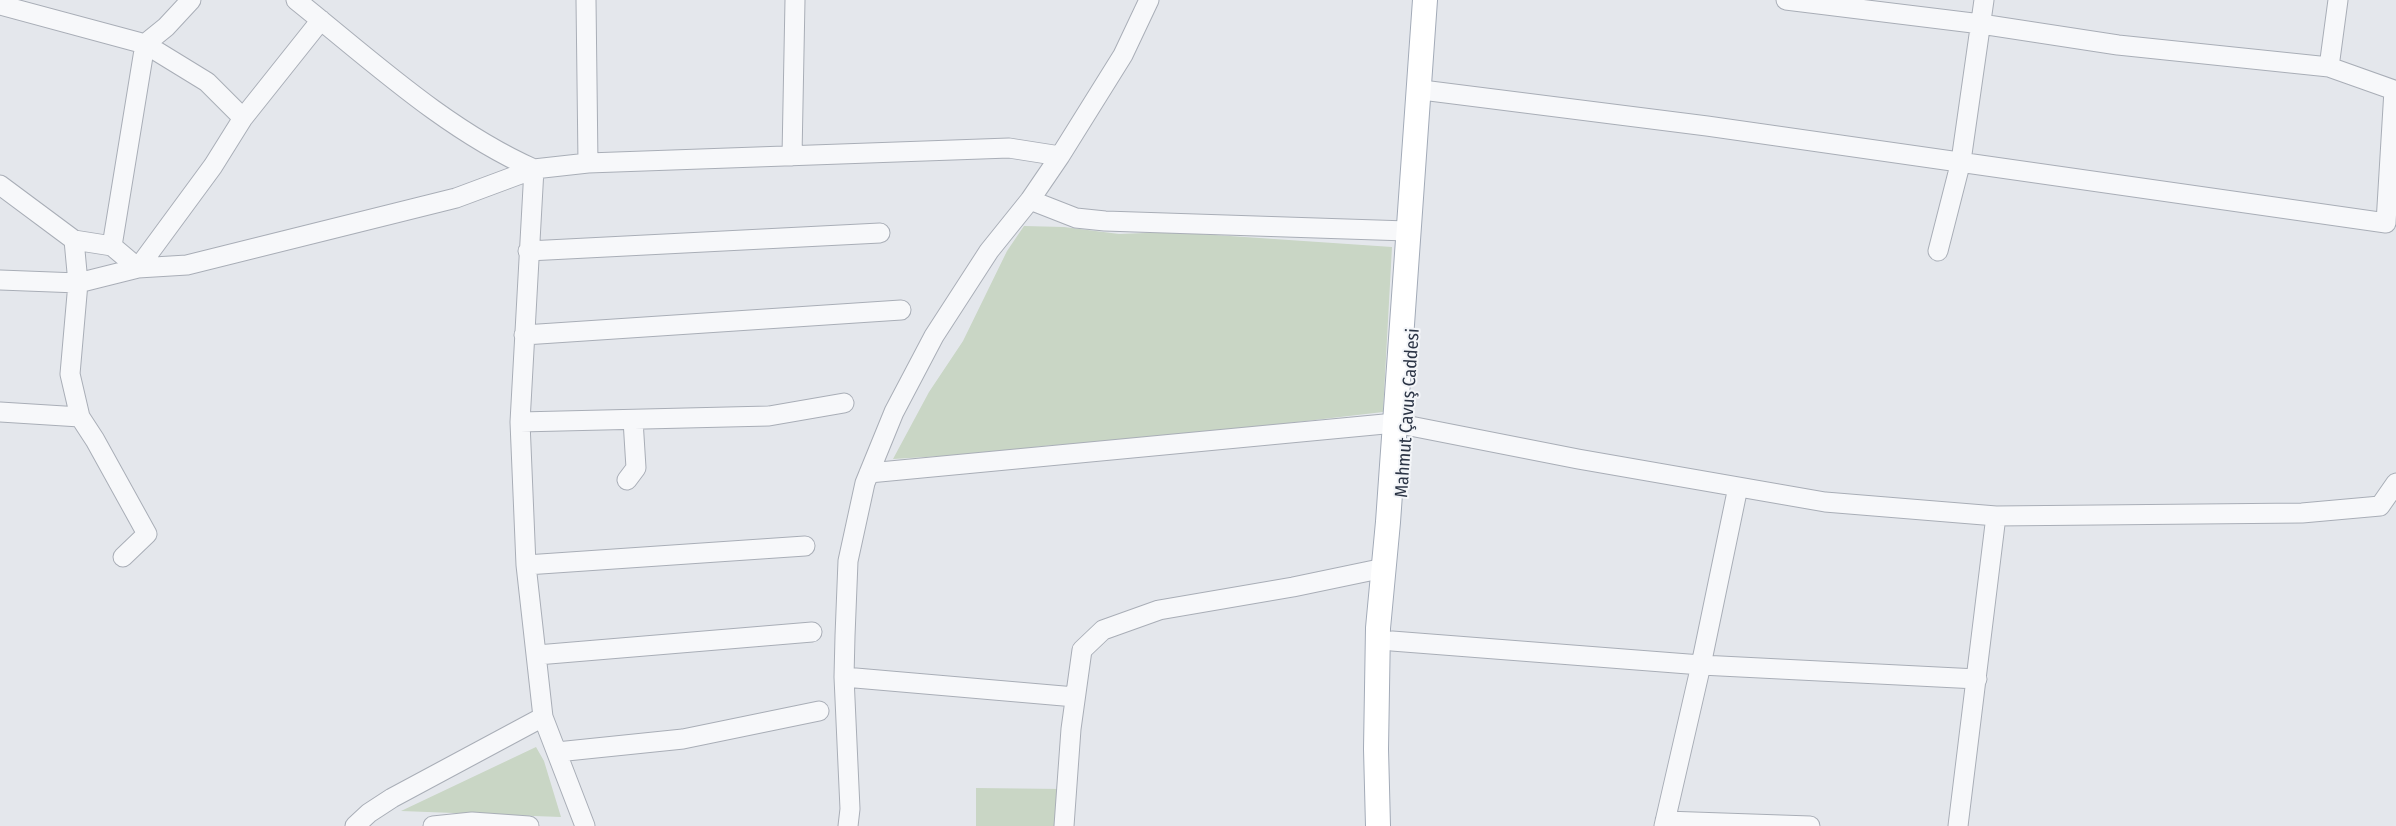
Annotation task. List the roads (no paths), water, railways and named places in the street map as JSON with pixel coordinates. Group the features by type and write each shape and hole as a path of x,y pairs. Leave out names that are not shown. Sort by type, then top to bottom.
{"main road":[{"path":"1378,826 1376,749 1378,628 1401,424 1408,231 1425,0"},
{"name":"Mahmut Çavuş Caddesi","path":"1394,826 1391,776 1392,641 1401,424 1437,0"}],"street":[{"path":"296,0 465,133 499,154 534,169"},
{"path":"586,0 588,163"},
{"path":"792,156 795,0"},
{"path":"848,826 850,809 844,677 848,561 869,473 894,412 934,336 989,251 1030,200 1060,156 1123,55 1149,0"},
{"path":"1430,91 1707,126 2386,222 2394,90 2329,67 2118,45 1981,24 1786,0"},
{"path":"1938,251 1962,162 1984,0"},
{"path":"2329,67 2338,0"},
{"path":"112,246 145,44 182,3"},
{"path":"0,4 145,44 207,82 242,118"},
{"path":"138,268 213,166 242,118 321,20"},
{"path":"0,280 78,283 138,268 187,265 456,198 534,169 588,163 1009,148 1060,156"},
{"path":"534,169 520,422 526,565 543,717 586,826"},
{"path":"1,187 74,240 112,246 138,268"},
{"path":"1030,200 1076,218 1408,231"},
{"path":"528,251 880,233"},
{"path":"74,240 78,283 70,374 80,417 95,440 147,534 122,557"},
{"path":"524,335 901,310"},
{"path":"520,422 769,416 844,403"},
{"path":"0,412 80,417"},
{"path":"627,480 636,468 633,420"},
{"path":"869,473 1401,424 1825,502 1996,516 2302,513 2380,506 2396,483"},
{"path":"1738,487 1701,665 1665,824 1810,826"},
{"path":"1958,826 1996,516"},
{"path":"526,565 805,546"},
{"path":"1064,826 1075,697 1082,650 1103,630 1159,610 1293,588 1384,568"},
{"path":"537,655 812,632"},
{"path":"1392,641 1701,665 1977,680"},
{"path":"844,677 1075,697"},
{"path":"556,752 683,739 819,711"},
{"path":"355,826 369,813 392,798 543,717"},
{"path":"433,826 472,822 529,826"}]}
